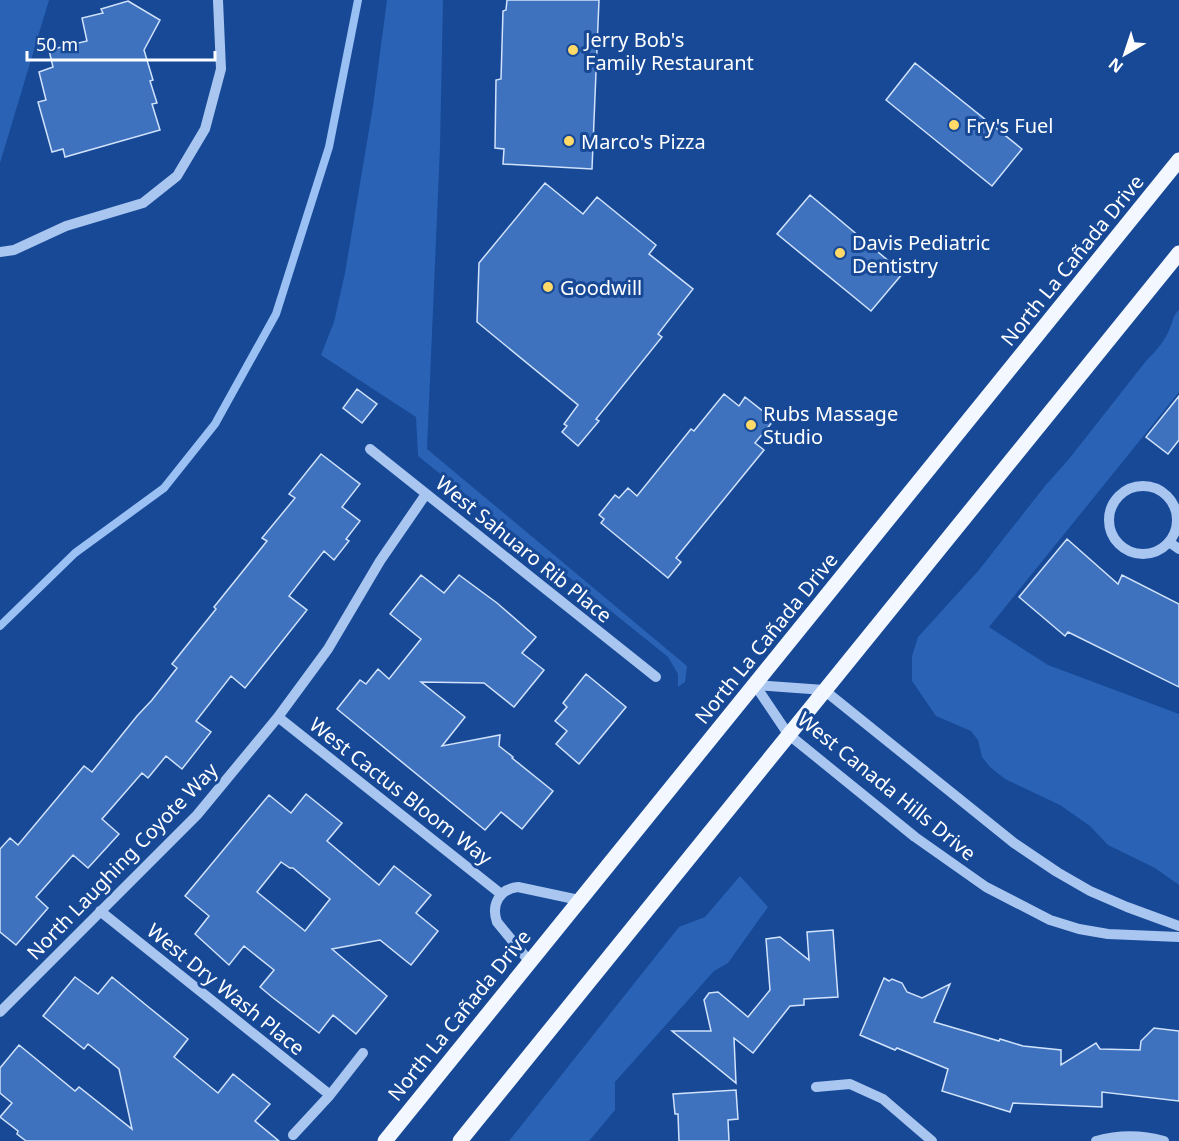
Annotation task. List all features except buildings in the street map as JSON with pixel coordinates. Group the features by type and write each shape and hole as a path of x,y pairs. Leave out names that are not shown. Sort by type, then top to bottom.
{"main road":[{"name":"North La Cañada Drive","path":"385,1141 1179,160"},
{"path":"460,1141 1179,253"}],"street":[{"path":"0,252 14,250 66,226 142,204 177,176 205,129 221,69 218,0"},
{"name":"West Sahuaro Rib Place","path":"370,449 656,677"},
{"path":"1142,486 1162,492 1171,500 1176,510 1177,521 1175,532 1169,542 1161,549 1151,553 1139,554 1120,544 1113,535 1110,513 1121,494 1142,486"},
{"name":"North Laughing Coyote Way","path":"0,1012 198,814 278,717 327,649 380,561 426,494"},
{"path":"1169,542 1179,549"},
{"name":"West Canada Hills Drive","path":"755,685 824,690 1014,843 1048,866 1090,891 1179,926"},
{"name":"West Canada Hills Drive","path":"755,685 788,734 915,837 977,881 1050,920 1079,929 1108,934 1179,937"},
{"name":"West Cactus Bloom Way","path":"278,717 501,894"},
{"path":"529,961 497,922 494,915 495,906 501,894 509,888 518,887 579,900"},
{"name":"West Dry Wash Place","path":"100,911 330,1095"},
{"path":"292,1135 330,1095 363,1053"},
{"path":"816,1087 850,1084 883,1099 932,1141"},
{"path":"1096,1141 1112,1136 1152,1138 1164,1141"}],"shaded area":[{"path":"0,0 49,0 0,163"},
{"path":"387,0 443,0 440,147 427,449 687,666 685,682 678,687 678,674 668,657 418,456 416,417 321,355 334,322 345,273 373,106"},
{"path":"1179,310 1179,392 989,627 1048,665 1179,714 1179,885 1155,868 1108,845 1090,826 1060,805 1005,779 990,767 982,757 978,740 971,731 936,716 912,681 912,656 918,637 979,570 1160,346"},
{"path":"740,876 768,907 728,963 714,971 615,1082 615,1110 589,1141 509,1141 679,927 705,917"}],"waterway":[{"path":"0,626 75,553 164,488 215,424 276,314 329,147 358,0"}],"place":[{"name":"Jerry Bob's Family Restaurant","path":"573,50"},
{"name":"Fry's Fuel","path":"954,125"},
{"name":"Marco's Pizza","path":"569,141"},
{"name":"Davis Pediatric Dentistry","path":"840,253"},
{"name":"Goodwill","path":"548,287"},
{"name":"Rubs Massage Studio","path":"751,425"}]}
